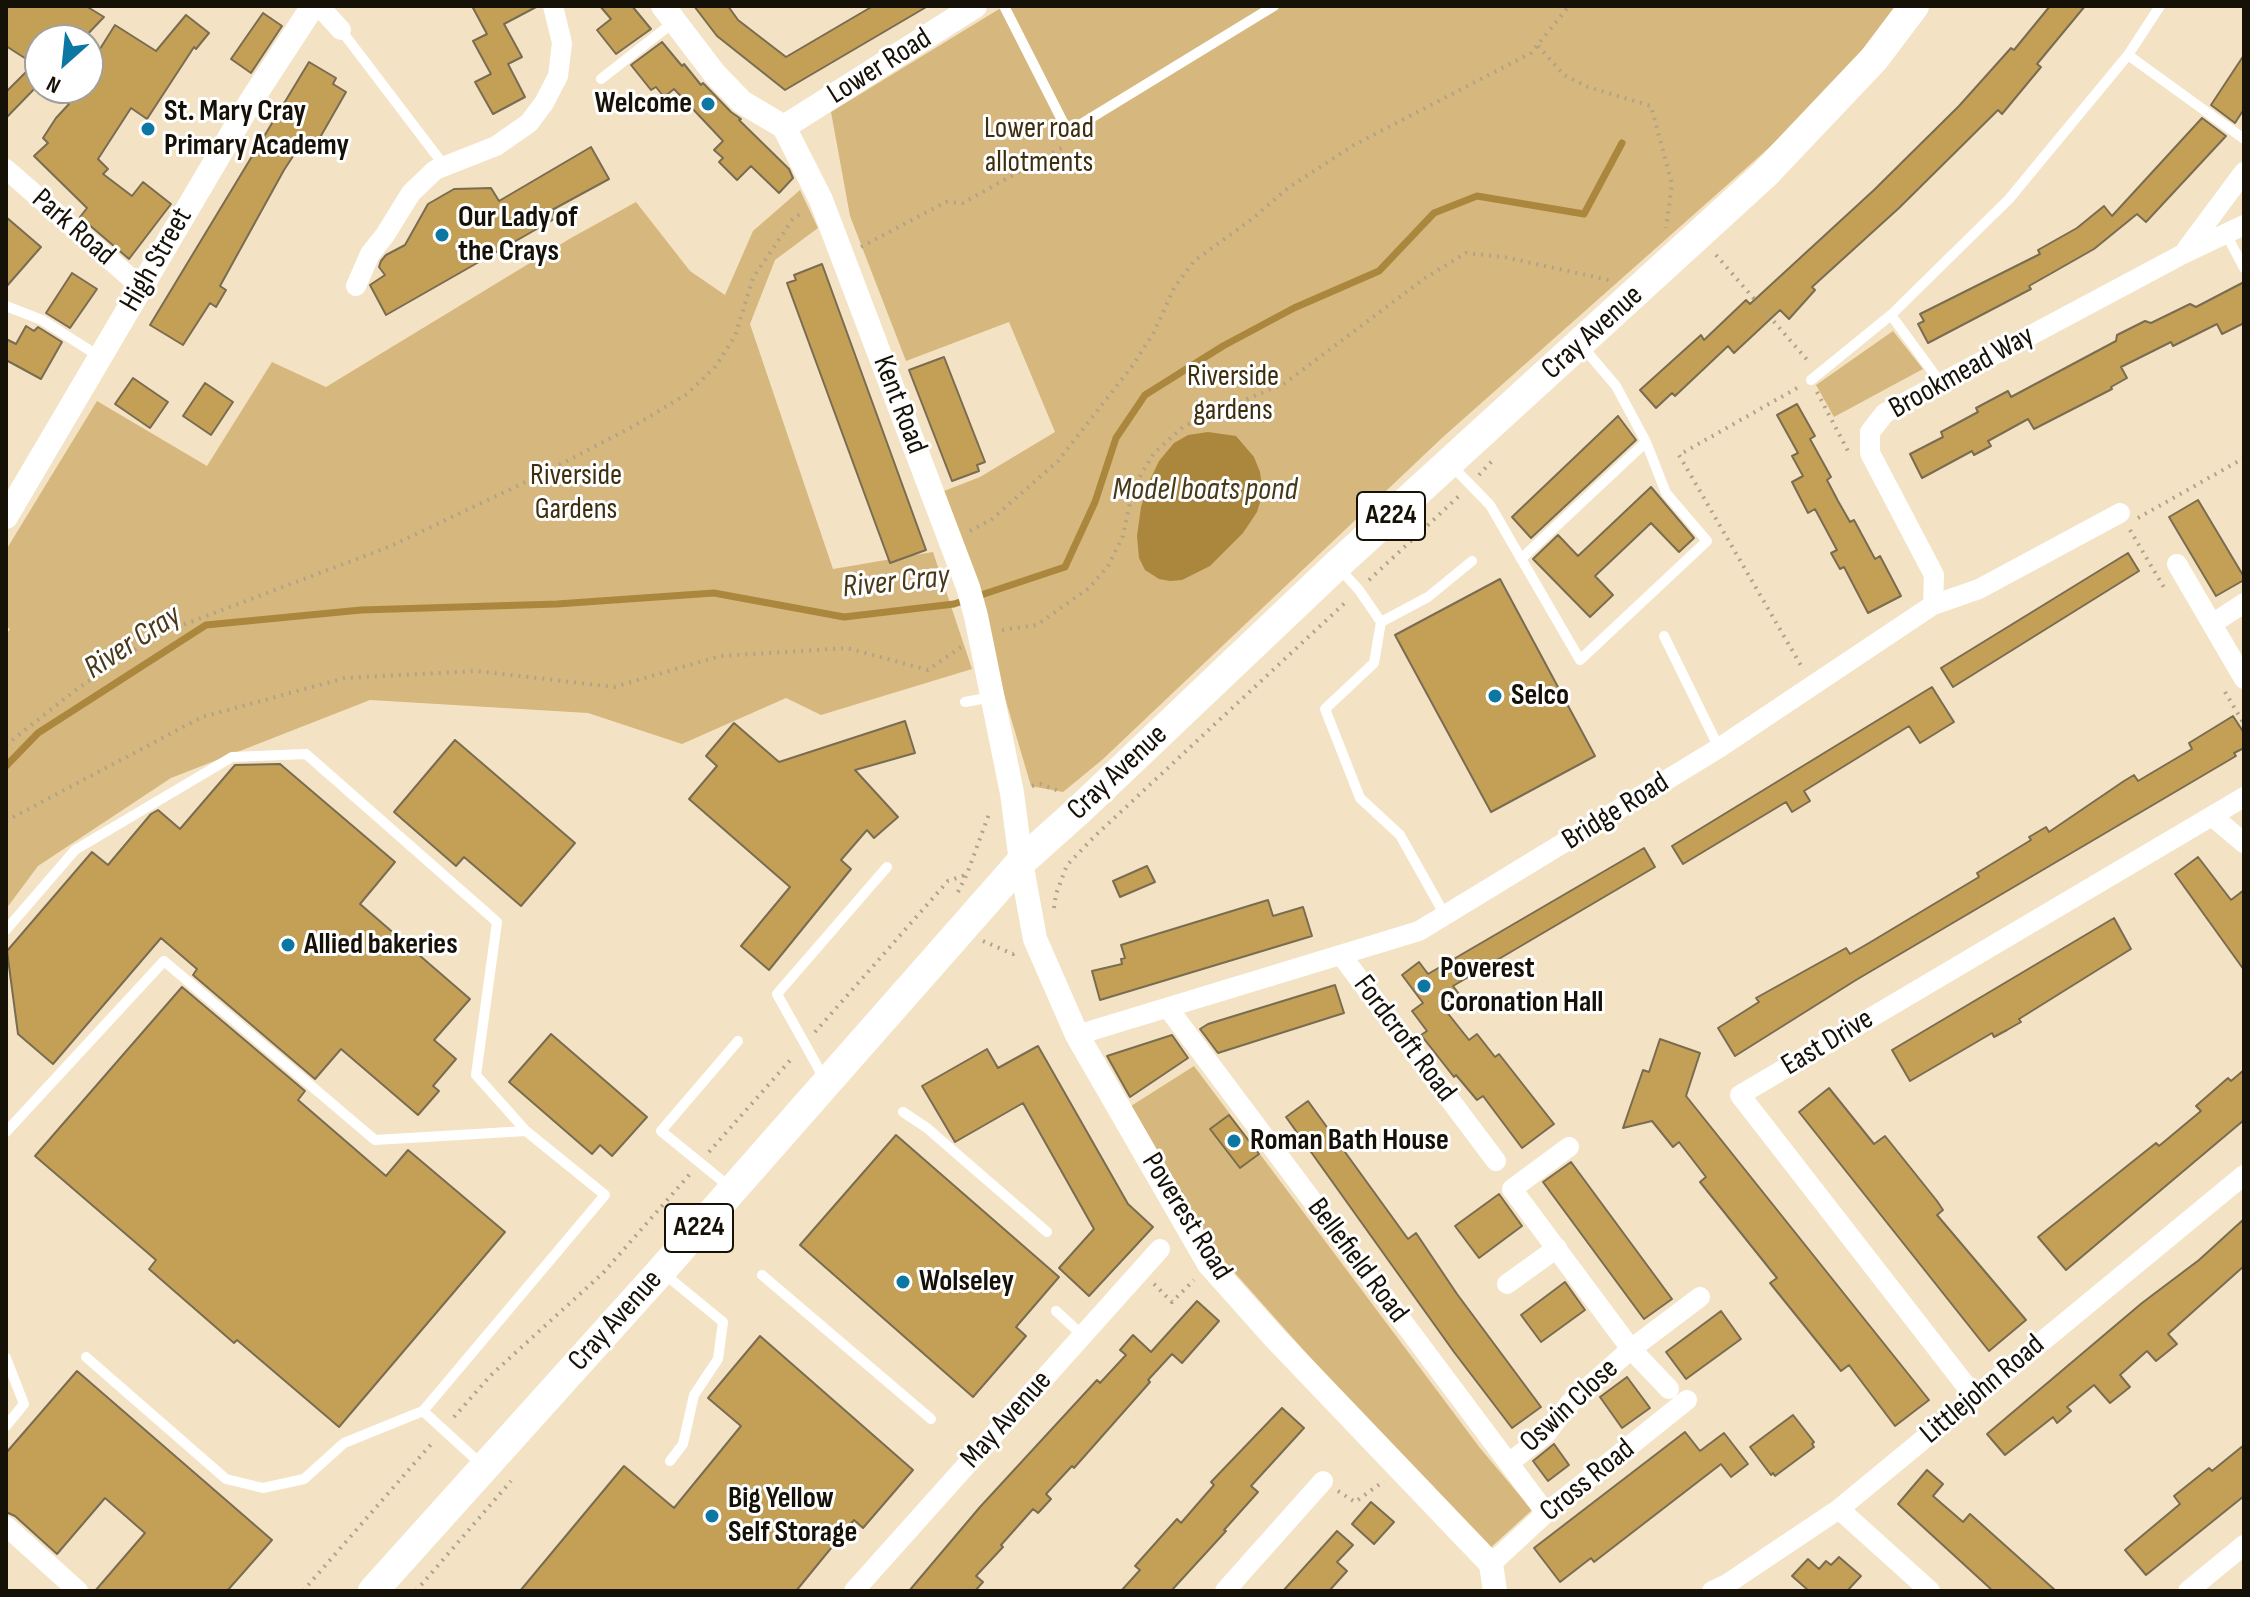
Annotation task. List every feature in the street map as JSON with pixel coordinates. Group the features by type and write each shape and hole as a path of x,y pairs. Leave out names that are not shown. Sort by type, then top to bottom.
{"main road":[{"name":"Cray Avenue","path":"373,1591 661,1271 1021,862 1337,565 1765,174 1874,59 1914,6"}],"street":[{"name":"High Street","path":"6,517 251,101 313,6"},
{"path":"319,6 341,30"},
{"path":"356,286 370,254 411,193 435,170 496,146 529,123 544,103 558,76 562,43 553,6"},
{"name":"Lower Road","path":"784,127 975,6"},
{"path":"669,13 714,73 742,102 784,127"},
{"name":"Kent Road","path":"784,127 821,200 968,587 994,696 1021,862"},
{"name":"Park Road","path":"6,169 141,287"},
{"name":"Brookmead Way","path":"2183,254 2244,172"},
{"name":"Brookmead Way","path":"1933,605 1934,575 1870,453 1870,432 1885,413 2235,229"},
{"name":"Bridge Road","path":"1077,1035 1419,931 1719,748 1933,605 1979,589 2120,513"},
{"path":"2177,564 2244,679"},
{"path":"2212,624 2244,603"},
{"name":"East Drive","path":"1974,1396 1740,1095 2244,797"},
{"path":"2212,816 2244,843"},
{"name":"Poverest Road","path":"1021,862 1035,939 1077,1035 1209,1264 1275,1338 1491,1564"},
{"name":"Fordcroft Road","path":"1341,955 1496,1161"},
{"name":"Bellefield Road","path":"1168,1008 1546,1513"},
{"name":"Oswin Close","path":"1569,1147 1512,1189 1631,1349 1669,1389"},
{"name":"Littlejohn Road","path":"1712,1591 1839,1509 2244,1175"},
{"path":"1507,1284 1557,1248"},
{"name":"May Avenue","path":"854,1591 1160,1249"},
{"name":"Oswin Close","path":"1509,1463 1546,1434 1569,1404 1631,1349 1700,1297"},
{"name":"Cross Road","path":"1491,1564 1546,1513 1687,1400"},
{"path":"1225,1591 1323,1481"},
{"path":"1839,1509 1930,1591"},
{"path":"6,1526 78,1591"},
{"path":"2188,1591 2244,1545"},
{"path":"1491,1564 1495,1591"}],"lane":[{"path":"1004,6 1068,132 1274,6"},
{"path":"1816,377 1891,315 2009,199 2128,55 2160,6"},
{"path":"601,79 669,13"},
{"path":"341,30 446,168"},
{"path":"2128,55 2244,139"},
{"path":"2235,229 2244,268"},
{"path":"6,306 42,320 100,357"},
{"path":"1891,315 1940,382"},
{"path":"1449,462 1490,505 1580,660 1707,541 1666,493 1646,442 1616,386 1581,345"},
{"path":"1521,559 1646,442"},
{"path":"1381,622 1428,597 1472,561"},
{"path":"1337,565 1381,622 1374,663 1325,709 1360,798 1400,835 1446,917"},
{"path":"1664,636 1719,748"},
{"path":"965,702 994,696"},
{"path":"6,930 75,850 232,757 306,754 497,922 476,1075 526,1131 605,1195 423,1411 344,1443 304,1479 263,1488 226,1479 86,1357"},
{"path":"826,1082 777,994 887,867"},
{"path":"6,1132 164,961 375,1140 526,1131"},
{"path":"732,1189 661,1131 738,1041"},
{"path":"903,1112 927,1128 1047,1232"},
{"path":"661,1271 723,1322 718,1359 694,1395 683,1444 670,1461"},
{"path":"762,1275 931,1419"},
{"path":"1056,1311 1082,1335"},
{"path":"6,1358 24,1404 6,1426"},
{"path":"423,1411 483,1466"}],"path":[{"path":"951,541 992,519 1058,461 1133,365 1154,332 1174,288 1194,261 1252,219 1288,188 1354,145 1531,53 1569,6"},
{"path":"1538,46 1564,75 1588,87 1651,106 1672,184 1664,241"},
{"path":"843,256 946,202 963,203 1065,147 1068,132"},
{"path":"6,745 77,689 156,635 391,546 536,477 632,427 687,394 715,367 735,336 753,278 773,246 792,220 821,200"},
{"path":"6,821 202,717 345,678 477,671 614,687 720,656 847,648 928,670 978,625 1037,625 1089,588 1108,566 1123,536 1133,488 1154,453 1184,426 1285,383 1425,278 1466,253 1504,257 1619,282"},
{"path":"1716,255 1816,377 1849,452 1870,453"},
{"path":"1812,685 1679,455 1816,377"},
{"path":"1052,917 1056,894 1067,865 1096,835 1500,454"},
{"path":"2120,513 2126,525 2244,458"},
{"path":"1031,786 1040,784 1063,792"},
{"path":"953,903 994,800"},
{"path":"303,1591 491,1375 603,1273 948,881 967,874"},
{"path":"985,944 1013,954"},
{"path":"1141,1271 1172,1302 1209,1264"},
{"path":"1323,1481 1355,1502 1375,1489"}],"green space":[{"name":"Riverside gardens","path":"1004,6 1900,6 1836,82 1771,146 1443,437 1102,760 1063,792 1031,786 944,491 980,477 1055,432 1009,322 906,361 850,216 831,112"},
{"name":"Riverside Gardens","path":"800,190 818,228 775,260 750,324 833,569 933,552 972,669 821,715 786,698 682,744 588,713 370,700 171,778 38,866 6,909 6,635 10,629 6,626 6,550 97,401 207,466 272,362 326,387 636,202 690,271 725,295 753,231"},
{"path":"1893,331 1923,369 1834,417 1816,385"},
{"path":"1194,1066 1480,1448 1532,1510 1488,1550 1348,1400 1202,1236 1131,1106"}],"water":[{"name":"Model boats pond","path":"1208,432 1236,436 1254,457 1263,493 1257,512 1243,533 1210,566 1182,580 1159,579 1145,570 1139,558 1137,536 1149,482 1159,461 1174,443 1188,435"}],"building":[{"path":"6,6 86,6 104,17 97,24 24,24 24,58 6,46"},
{"path":"472,6 538,6 504,24 522,57 508,64 525,97 493,114 475,82 491,74 473,41 487,34"},
{"path":"600,6 632,6 651,29 616,54 597,30 611,19"},
{"path":"694,6 728,6 738,20 786,57 873,6 928,6 785,90 717,36"},
{"path":"2050,6 2085,6 2037,64 2041,67 2002,114 1998,110 1899,208 1812,287 1815,290 1789,319 1780,310 1734,353 1728,346 1675,396 1672,393 1656,408 1640,390 1701,335 1704,340 1746,300 1750,304 1874,190 1959,106 2011,48 2014,50"},
{"path":"263,13 282,26 251,73 231,59"},
{"path":"186,15 209,33 196,49 194,47 147,119 131,108 98,159 108,169 103,174 132,196 143,182 171,204 129,259 80,217 87,208 34,156 48,143 43,138 69,104 104,104 104,43 115,25 156,51"},
{"path":"662,42 701,85 703,83 741,119 789,169 793,178 779,193 751,166 737,180 719,162 723,158 714,150 723,141 674,89 664,97 656,87 651,90 631,65"},
{"path":"2244,55 2244,109 2235,123 2211,105"},
{"path":"309,62 336,78 333,84 346,92 314,148 303,141 284,170 220,286 226,290 216,307 210,303 183,345 150,325"},
{"path":"24,74 24,99 6,118 6,92"},
{"path":"2202,118 2226,136 2146,222 2137,214 2094,249 2029,286 2031,289 1928,343 1918,324 1924,321 1920,314 2040,254 2038,250 2077,228 2104,206 2112,216"},
{"path":"591,147 609,179 552,210 556,218 386,315 370,285 385,275 379,267 381,261 405,245 428,204 454,189 491,188 499,201"},
{"path":"6,217 41,247 6,287"},
{"path":"822,264 926,550 890,563 787,283 796,280 794,275"},
{"path":"72,273 97,289 70,328 46,313"},
{"path":"2244,282 2244,323 2222,334 2217,324 2173,346 2171,342 2121,367 2127,378 2112,389 2034,429 2028,419 1988,441 1991,446 1974,455 1972,451 1922,478 1910,454 1943,437 1941,432 1978,412 1976,408 2008,391 2011,397 2116,341 2117,335 2145,321 2151,323 2190,304 2196,307"},
{"path":"26,326 34,331 38,327 62,342 41,379 6,360 6,339 16,344"},
{"path":"944,357 985,462 977,465 979,471 952,481 909,370"},
{"path":"133,378 168,402 150,428 115,404"},
{"path":"205,383 233,402 211,435 183,416"},
{"path":"1797,404 1815,436 1810,439 1831,477 1827,480 1838,501 1850,522 1854,520 1875,559 1880,556 1901,596 1868,613 1844,567 1840,569 1831,553 1837,550 1815,509 1808,513 1792,482 1803,476 1792,456 1798,453 1777,415"},
{"path":"1618,416 1636,440 1531,538 1512,517"},
{"path":"1651,487 1694,538 1679,552 1651,523 1595,576 1613,595 1590,617 1533,559 1558,535 1578,556"},
{"path":"2198,500 2244,577 2244,580 2216,596 2169,517"},
{"path":"2128,553 2139,571 1953,687 1941,668"},
{"name":"Selco","path":"1500,579 1595,756 1491,812 1395,635"},
{"path":"1932,687 1954,722 1920,743 1909,726 1804,791 1810,801 1792,812 1786,802 1683,864 1672,846"},
{"path":"2233,716 2244,733 2244,748 2234,753 2236,756 1856,980 1735,1056 1718,1028 1759,1002 1756,998 1846,948 1850,954 1869,943 1979,877 1977,873 2031,840 2029,837 2046,827 2049,832 2134,775 2138,781 2192,749 2189,743"},
{"path":"905,721 915,753 855,770 898,817 874,838 867,830 841,860 851,869 769,970 741,946 790,887 689,799 717,766 706,756 734,723 779,762"},
{"path":"455,740 575,843 521,906 464,857 456,866 394,812"},
{"name":"Allied bakeries","path":"280,764 395,862 360,904 470,999 434,1040 456,1059 433,1086 439,1091 418,1115 341,1049 315,1079 193,975 197,969 161,938 53,1064 18,1034 7,951 92,852 108,865 151,814 158,810 180,829 235,765"},
{"path":"1644,848 1655,867 1453,986 1459,994 1442,1006 1469,1040 1477,1034 1495,1057 1499,1054 1554,1124 1522,1148 1483,1096 1477,1100 1456,1075 1454,1077 1421,1035 1427,1031 1412,1011 1423,1003 1402,975 1419,962 1428,974"},
{"path":"2198,857 2231,900 2244,890 2244,970 2175,874"},
{"path":"1147,866 1155,882 1120,897 1113,881"},
{"path":"1268,900 1273,916 1303,907 1312,936 1100,1000 1092,971 1122,964 1121,959 1125,958 1121,945"},
{"path":"2114,918 2131,949 2019,1019 2021,1022 1994,1037 1992,1033 1910,1081 1892,1050"},
{"path":"1335,985 1344,1013 1218,1053 1200,1029 1208,1024"},
{"path":"182,987 305,1091 298,1100 386,1176 408,1150 505,1232 339,1427 237,1340 234,1343 149,1269 156,1260 35,1156"},
{"path":"551,1034 647,1117 612,1156 600,1145 592,1154 509,1082"},
{"path":"1172,1035 1188,1058 1130,1097 1107,1056"},
{"path":"1660,1039 1700,1053 1686,1096 1929,1400 1895,1426 1849,1365 1841,1371 1770,1283 1777,1278 1700,1182 1706,1177 1679,1142 1673,1147 1652,1121 1623,1128 1643,1070 1649,1072"},
{"path":"1038,1046 1128,1204 1153,1227 1089,1296 1059,1268 1094,1229 1023,1103 955,1142 922,1086 987,1049 998,1068"},
{"path":"2244,1070 2244,1120 2066,1270 2038,1237 2156,1143 2159,1146 2201,1111 2196,1106 2228,1078 2231,1081"},
{"path":"1829,1088 1874,1144 1885,1136 1943,1210 1937,1215 2026,1320 1989,1351 1799,1112"},
{"path":"1308,1101 1408,1239 1416,1233 1541,1407 1512,1428 1286,1117"},
{"name":"Roman Bath House","path":"1229,1115 1259,1154 1240,1168 1210,1129"},
{"path":"896,1135 1059,1277 1016,1327 1026,1336 973,1397 800,1245"},
{"path":"1571,1162 1672,1299 1644,1319 1543,1182"},
{"path":"1499,1194 1522,1226 1479,1258 1455,1226"},
{"path":"2244,1219 2244,1266 2168,1334 2177,1344 2156,1361 2147,1351 2120,1375 2130,1387 2110,1403 2094,1385 2067,1407 2071,1411 2057,1423 2053,1417 2005,1455 1987,1434 2142,1303 2199,1260"},
{"path":"1565,1282 1585,1310 1541,1342 1521,1315"},
{"path":"1197,1301 1219,1321 1182,1363 1172,1354 1148,1380 1150,1382 1074,1468 1072,1466 1046,1494 1051,1499 1038,1513 1033,1509 1001,1545 1003,1547 976,1576 983,1582 975,1591 909,1591 980,1507 1097,1380 1100,1383 1126,1355 1120,1350 1133,1335 1151,1352"},
{"path":"1721,1311 1741,1339 1686,1379 1666,1352"},
{"path":"760,1336 913,1470 863,1528 854,1520 796,1591 520,1591 624,1466 674,1508 741,1426 708,1398"},
{"path":"77,1371 272,1540 227,1591 95,1591 145,1533 105,1498 57,1554 15,1516 6,1512 6,1453"},
{"path":"1627,1377 1650,1408 1622,1428 1600,1397"},
{"path":"1282,1408 1304,1428 1251,1486 1258,1492 1226,1531 1171,1591 1121,1591 1140,1570 1135,1566 1177,1519 1181,1523 1214,1485 1211,1482"},
{"path":"1793,1415 1814,1442 1814,1447 1775,1476 1773,1473 1771,1475 1750,1447"},
{"path":"1685,1432 1700,1451 1724,1433 1748,1464 1731,1477 1721,1464 1594,1562 1591,1558 1560,1582 1534,1548"},
{"path":"1554,1444 1569,1465 1548,1481 1533,1461"},
{"path":"2244,1445 2244,1496 2146,1575 2125,1550 2180,1504 2174,1496"},
{"path":"1927,1470 1943,1484 1933,1496 1963,1522 1970,1514 2056,1591 1993,1591 1898,1504"},
{"path":"1371,1502 1394,1522 1374,1544 1352,1524"},
{"path":"1337,1531 1353,1545 1337,1562 1347,1571 1329,1591 1283,1591"},
{"path":"1839,1557 1861,1576 1847,1591 1809,1591 1792,1576 1808,1559 1819,1569 1826,1561 1831,1565"}],"waterway":[{"name":"River Cray","path":"6,766 38,733 206,625 361,610 557,604 714,593 844,617 954,604 1065,567 1095,502 1116,438 1145,395 1223,346 1294,308 1379,271 1434,213 1477,196 1584,214 1622,143"}],"place":[{"name":"Welcome","path":"708,104"},
{"name":"St. Mary Cray Primary Academy","path":"148,129"},
{"name":"Our Lady of the Crays","path":"442,235"},
{"name":"Selco","path":"1495,696"},
{"name":"Allied bakeries","path":"288,945"},
{"name":"Poverest Coronation Hall","path":"1424,986"},
{"name":"Roman Bath House","path":"1234,1141"},
{"name":"Wolseley","path":"903,1282"},
{"name":"Big Yellow Self Storage","path":"712,1516"}],"park label":[{"name":"Lower road allotments","path":"1039,146"}]}
